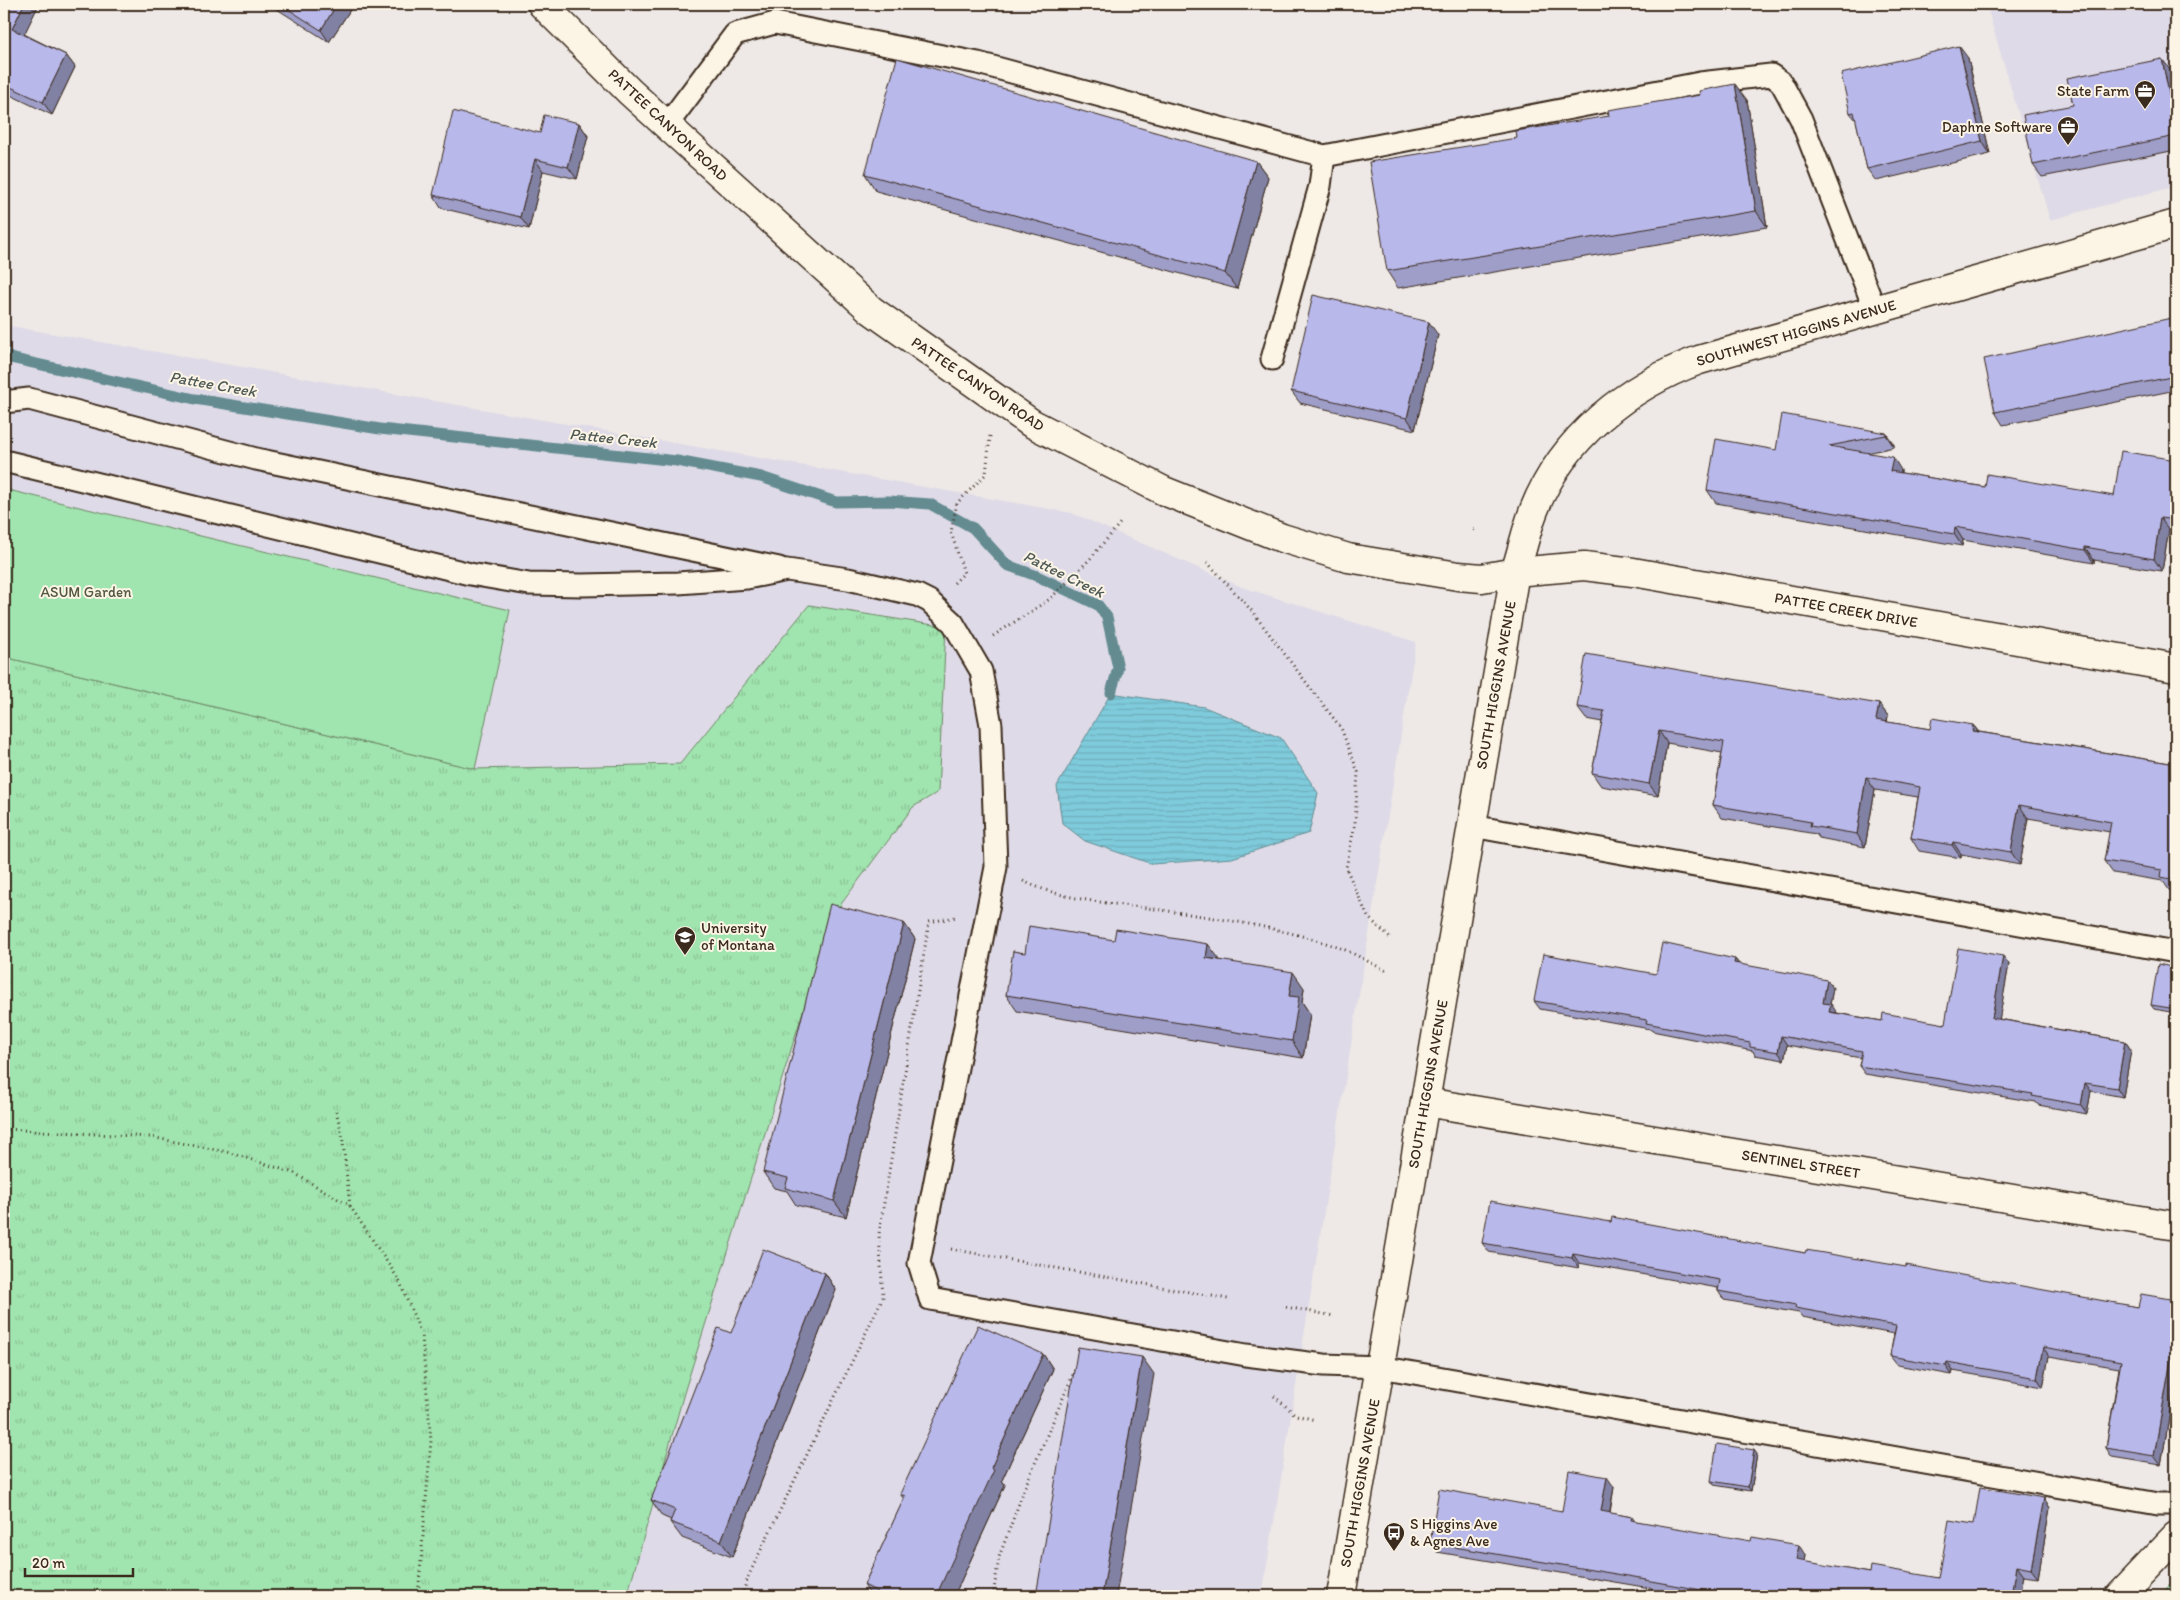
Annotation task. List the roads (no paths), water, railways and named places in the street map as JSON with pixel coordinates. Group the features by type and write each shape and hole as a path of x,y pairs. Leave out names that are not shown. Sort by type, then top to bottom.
{"street":[{"name":"PATTEE CANYON ROAD","path":"542,4 667,125 871,310 1031,423 1164,491 1282,538 1348,558 1458,576 1482,578 1515,572"},
{"name":"SOUTHWEST HIGGINS AVENUE","path":"1515,572 1534,509 1558,463 1581,435 1640,388 1672,370 1700,360 2176,224"},
{"name":"PATTEE CREEK DRIVE","path":"1515,572 1584,566 1633,572 2176,668"},
{"name":"SOUTH HIGGINS AVENUE","path":"1341,1596 1515,572"},
{"name":"SENTINEL STREET","path":"1425,1102 2176,1226"},
{"path":"2119,1596 2176,1536"}],"lane":[{"path":"667,125 735,34 775,23 978,63 1324,156 1700,83 1771,76 1781,82 1801,119 1875,310"},
{"path":"1272,359 1320,186 1324,156"},
{"path":"4,402 29,399 256,459 787,570 848,579 917,595 930,601 953,623 981,671 991,725 996,868 919,1263 930,1299 1246,1354 1324,1365 1380,1367 2158,1504 2176,1504"},
{"path":"4,461 470,574 530,584 678,583 747,578 787,570"},
{"path":"1472,826 2176,952"}],"water":[{"path":"1111,693 1204,707 1281,738 1318,793 1309,833 1232,858 1152,864 1085,841 1062,823 1057,786"}],"waterway":[{"name":"Pattee Creek","path":"4,353 10,358 195,399 380,429 677,461 761,477 836,502 889,501 930,504 973,528 1007,565 1037,576 1098,605 1107,617 1118,668 1111,693"}],"place":[{"name":"State Farm","path":"2145,110"},
{"name":"Daphne Software","path":"2068,146"},
{"name":"University of Montana","path":"685,956"},
{"name":"S Higgins Ave & Agnes Ave","path":"1394,1552"}],"park label":[{"name":"ASUM Garden","path":"86,592"}]}
